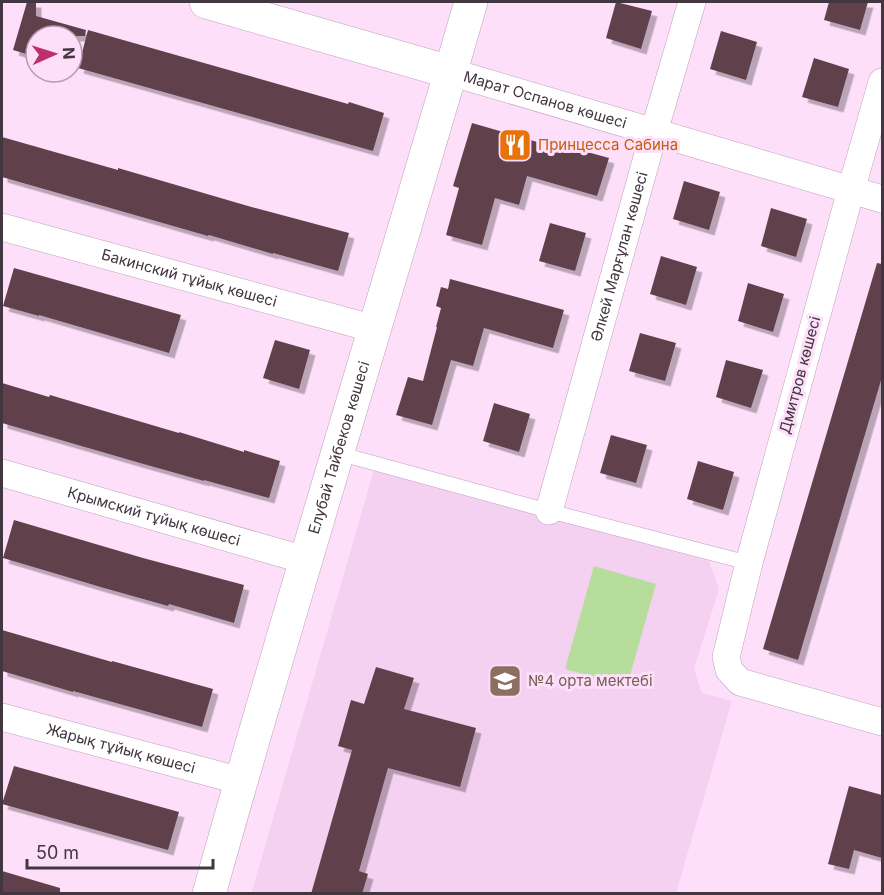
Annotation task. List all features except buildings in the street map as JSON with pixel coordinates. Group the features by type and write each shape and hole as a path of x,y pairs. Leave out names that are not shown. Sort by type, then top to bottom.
{"street":[{"name":"Марат Оспанов көшесі","path":"206,2 882,199"},
{"name":"Елубай Тайбеков көшесі","path":"209,894 305,560 471,2"},
{"name":"Әлкей Марғұлан көшесі","path":"549,511 692,2"},
{"name":"Дмитров көшесі","path":"882,82 749,563 726,657 729,670 740,682 882,722"},
{"name":"Бакинский тұйық көшесі","path":"2,227 375,329"},
{"name":"Крымский тұйық көшесі","path":"2,473 305,560"},
{"name":"Жарық тұйық көшесі","path":"2,717 241,781"}],"lane":[{"path":"337,453 749,563"}],"shaded area":[{"name":"№4 орта мектебі","path":"374,470 709,561 719,589 694,669 702,693 732,701 676,893 251,894"}],"green space":[{"path":"594,566 656,584 627,686 565,669"}],"place":[{"name":"Принцесса Сабина","path":"515,145"},
{"name":"№4 орта мектебі","path":"505,681"}]}
